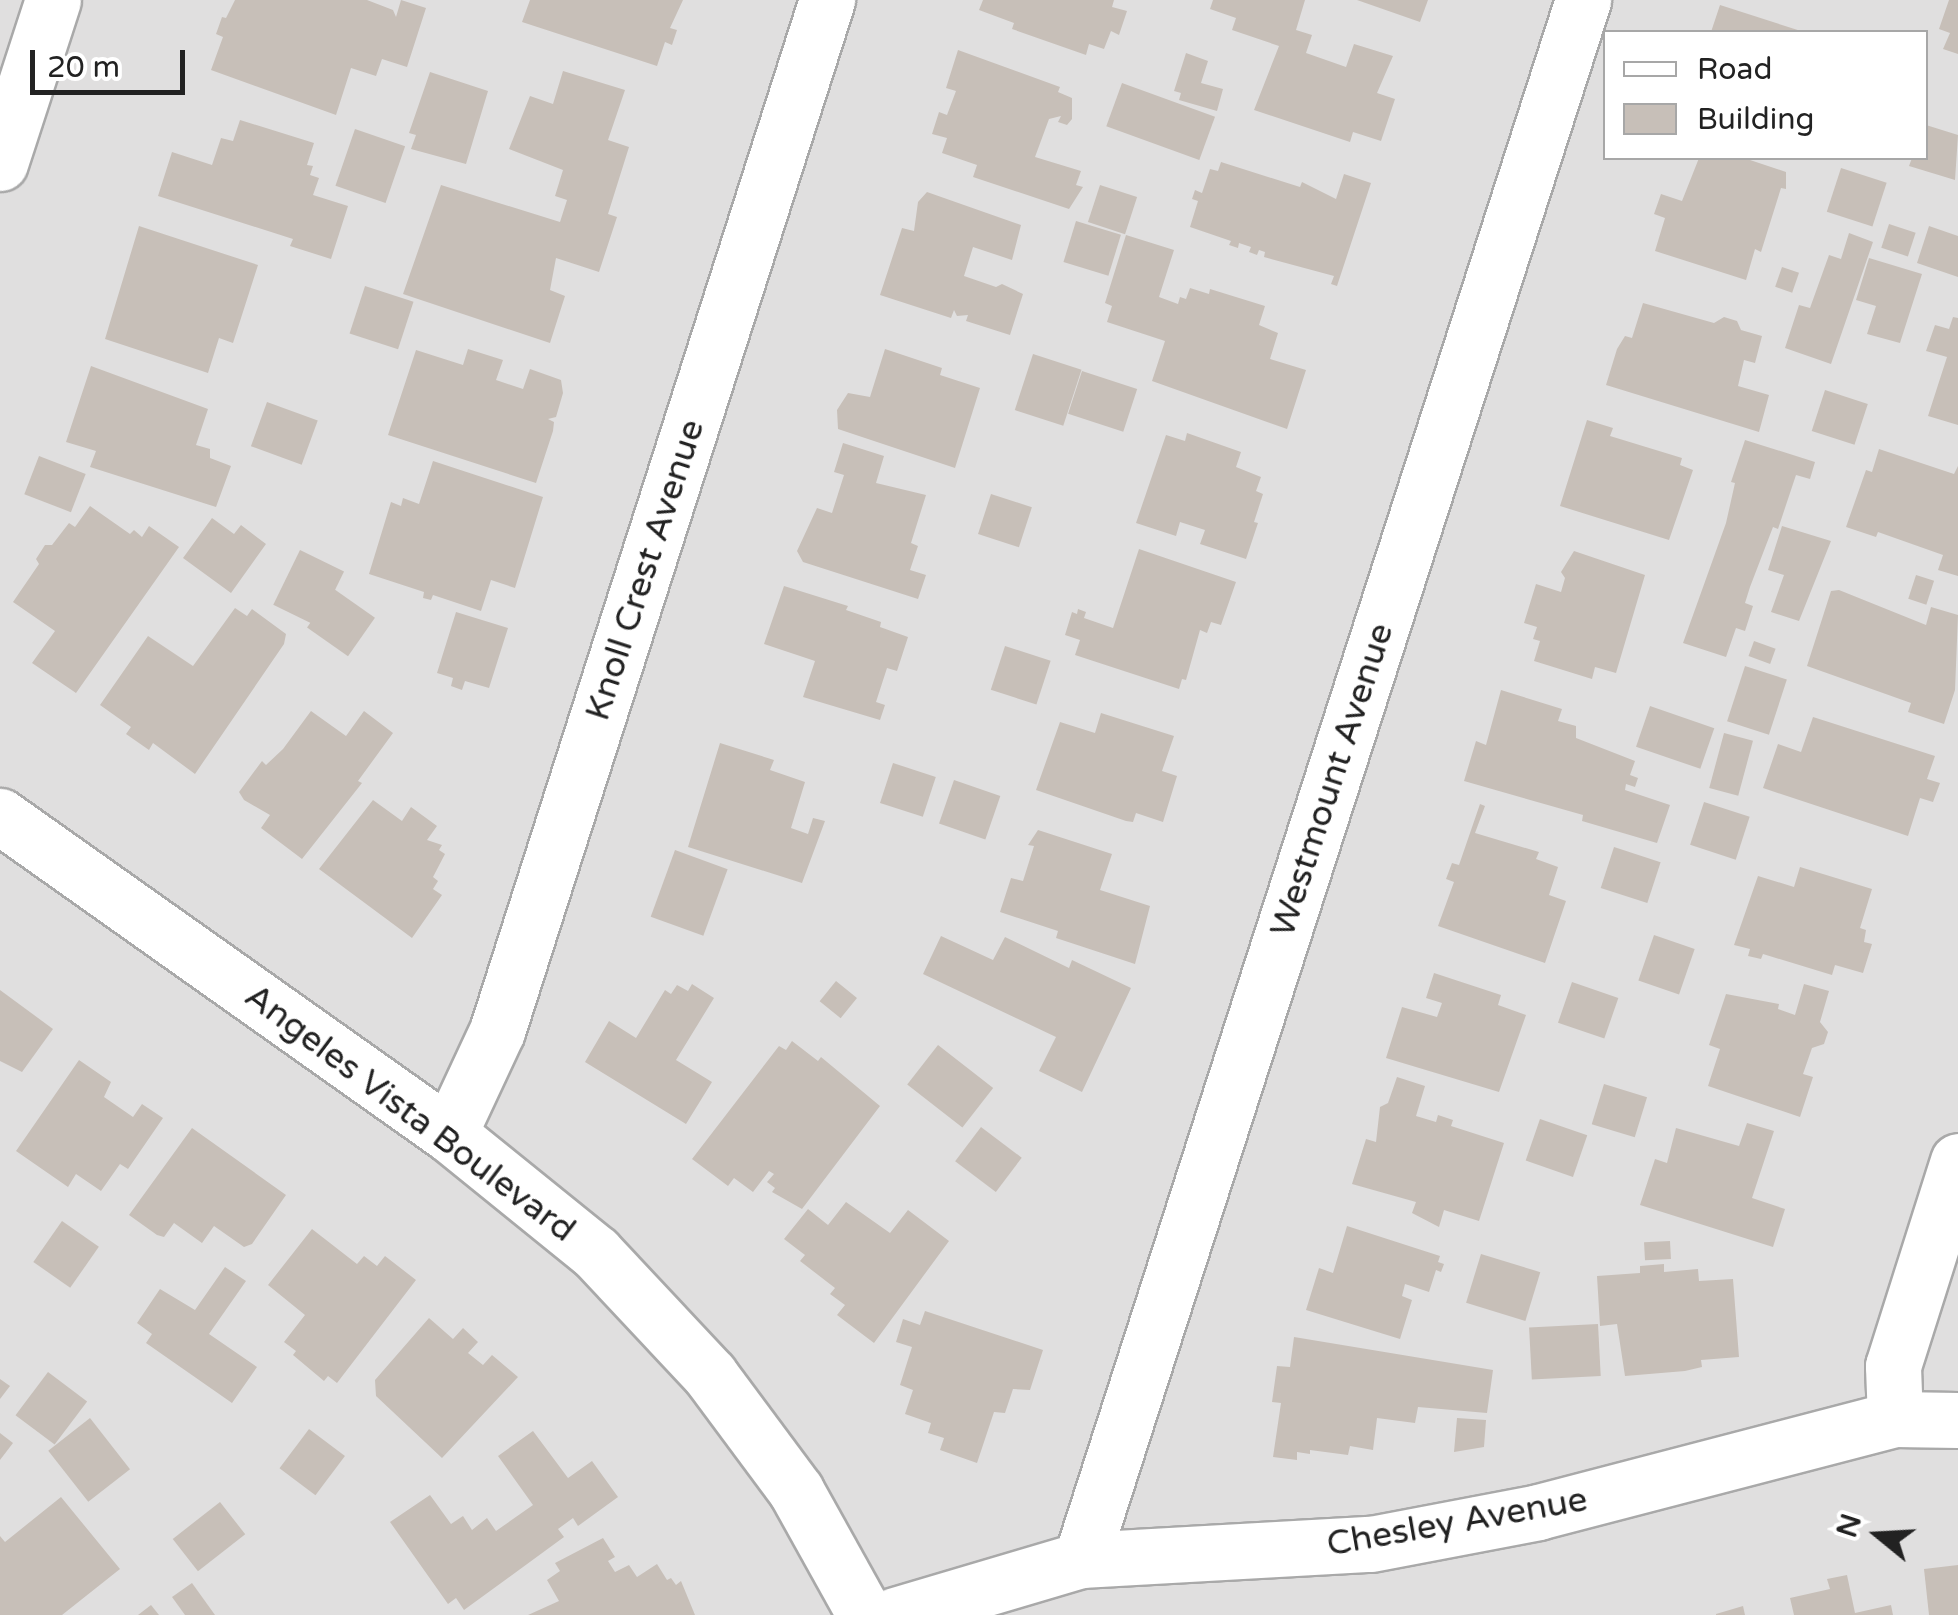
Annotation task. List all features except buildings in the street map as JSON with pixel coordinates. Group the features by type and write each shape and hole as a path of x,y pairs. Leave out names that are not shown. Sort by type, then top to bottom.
{"street":[{"path":"0,163 53,0"},
{"name":"Knoll Crest Avenue","path":"449,1134 498,1031 827,0"},
{"name":"Westmount Avenue","path":"1081,1560 1583,0"},
{"name":"Angeles Vista Boulevard","path":"0,816 449,1134 596,1253 710,1375 796,1491 865,1615"},
{"path":"1895,1419 1893,1366 1958,1161"},
{"name":"Chesley Avenue","path":"895,1615 1081,1560 1371,1544 1538,1512 1895,1419 1958,1420"}],"shaded area":[{"path":"0,0 1958,0 1958,1615 0,1615"}]}
